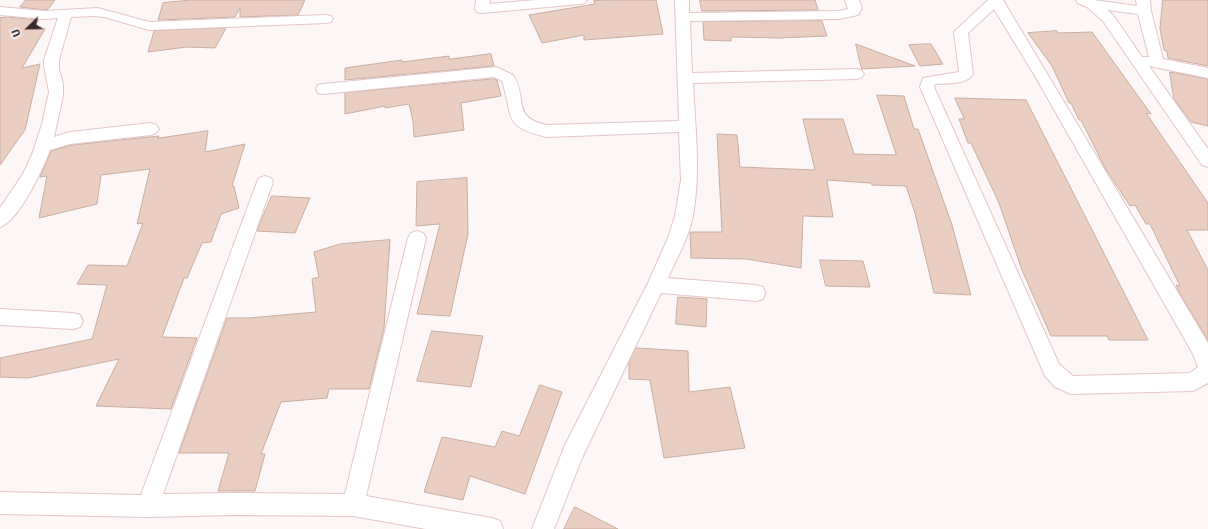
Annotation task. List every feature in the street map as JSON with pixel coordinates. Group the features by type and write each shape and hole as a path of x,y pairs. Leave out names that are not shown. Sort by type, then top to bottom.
{"street":[{"path":"0,220 23,192 44,146 54,110 56,87 51,66 55,46 66,14 76,0"},
{"path":"483,0 482,9 580,0"},
{"path":"543,529 577,446 656,285 677,238 684,216 688,180 682,8 839,15 853,12 855,8 852,0"},
{"path":"996,0 1198,344 1208,368 1205,374 1193,382 1071,385 1062,380 1052,370 927,87 928,81 962,76 966,74 961,32 996,0"},
{"path":"1087,2 1144,6 1156,62"},
{"path":"1087,2 1108,18 1138,61 1202,146 1208,161"},
{"path":"0,11 45,15 97,12 121,18 136,24 149,26 326,19"},
{"path":"1138,61 1156,62 1208,73"},
{"path":"323,89 496,72 508,78 511,85 514,109 517,117 524,124 535,129 547,131 686,126"},
{"path":"684,78 857,74"},
{"path":"44,146 70,138 151,129"},
{"path":"148,506 265,182"},
{"path":"353,505 417,238"},
{"path":"656,285 756,292"},
{"path":"0,317 73,321"},
{"path":"0,503 148,506 235,504 353,505 492,529"}],"building":[{"path":"26,0 55,0 48,9 45,10 20,7"},
{"path":"192,0 305,0 298,15 240,17 240,8 235,17 158,20 163,3"},
{"path":"656,0 663,34 584,40 584,35 542,43 529,15 595,4 594,1"},
{"path":"700,0 815,0 818,10 702,11"},
{"path":"1163,0 1208,0 1208,66 1168,58 1167,51 1164,50 1160,29"},
{"path":"8,17 39,20 32,29 45,29 22,68 40,64 25,130 0,165 0,18"},
{"path":"822,21 827,36 780,38 731,37 731,41 704,40 703,22"},
{"path":"226,28 215,48 187,47 148,52 154,31"},
{"path":"1057,31 1058,33 1092,32 1151,114 1146,113 1208,203 1208,230 1187,230 1208,270 1208,340 1180,294 1176,285 1180,286 1150,224 1146,224 1135,205 1130,206 1105,168 1081,120 1079,120 1071,103 1069,103 1052,66 1028,33"},
{"path":"856,44 915,66 862,69"},
{"path":"931,44 943,64 920,66 909,45"},
{"path":"491,54 494,66 345,80 345,68 402,60 402,62 449,56 449,59"},
{"path":"1170,72 1208,79 1208,126 1191,122 1174,99"},
{"path":"494,79 497,80 501,96 461,103 464,130 414,137 413,121 409,104 385,108 385,106 345,114 345,93"},
{"path":"877,95 904,96 914,129 918,129 952,225 971,295 934,293 915,213 906,186 872,185 871,183 827,180 833,217 803,216 801,268 746,259 691,258 690,232 722,232 717,134 737,135 740,167 815,170 803,119 843,119 854,154 896,155"},
{"path":"955,98 1026,100 1148,340 1109,340 1107,336 1051,336 1022,270 999,203 971,143 968,143 959,119 964,119"},
{"path":"208,131 205,152 245,144 232,186 234,186 239,208 221,214 211,242 202,243 187,278 184,278 162,337 197,338 171,409 96,406 119,359 28,378 0,377 0,358 92,339 107,285 77,284 88,265 127,266 143,223 137,224 150,169 101,175 97,204 39,218 47,176 40,177 51,151 72,145 159,136 158,138"},
{"path":"467,178 468,234 450,316 417,314 440,224 416,226 417,182"},
{"path":"272,196 310,198 295,233 257,231"},
{"path":"390,240 384,328 369,389 329,389 327,398 281,402 261,454 265,454 255,491 218,491 229,453 179,453 227,318 249,318 316,312 312,279 319,277 314,252 340,244"},
{"path":"820,260 863,261 870,287 826,286"},
{"path":"678,297 707,299 706,327 676,324"},
{"path":"432,331 483,336 471,387 417,381"},
{"path":"636,348 688,351 689,392 730,387 745,448 664,458 650,380 629,379 629,362"},
{"path":"540,385 562,392 525,494 470,476 463,500 424,492 442,437 495,447 502,431 519,436"},
{"path":"575,507 618,529 564,529"}]}
